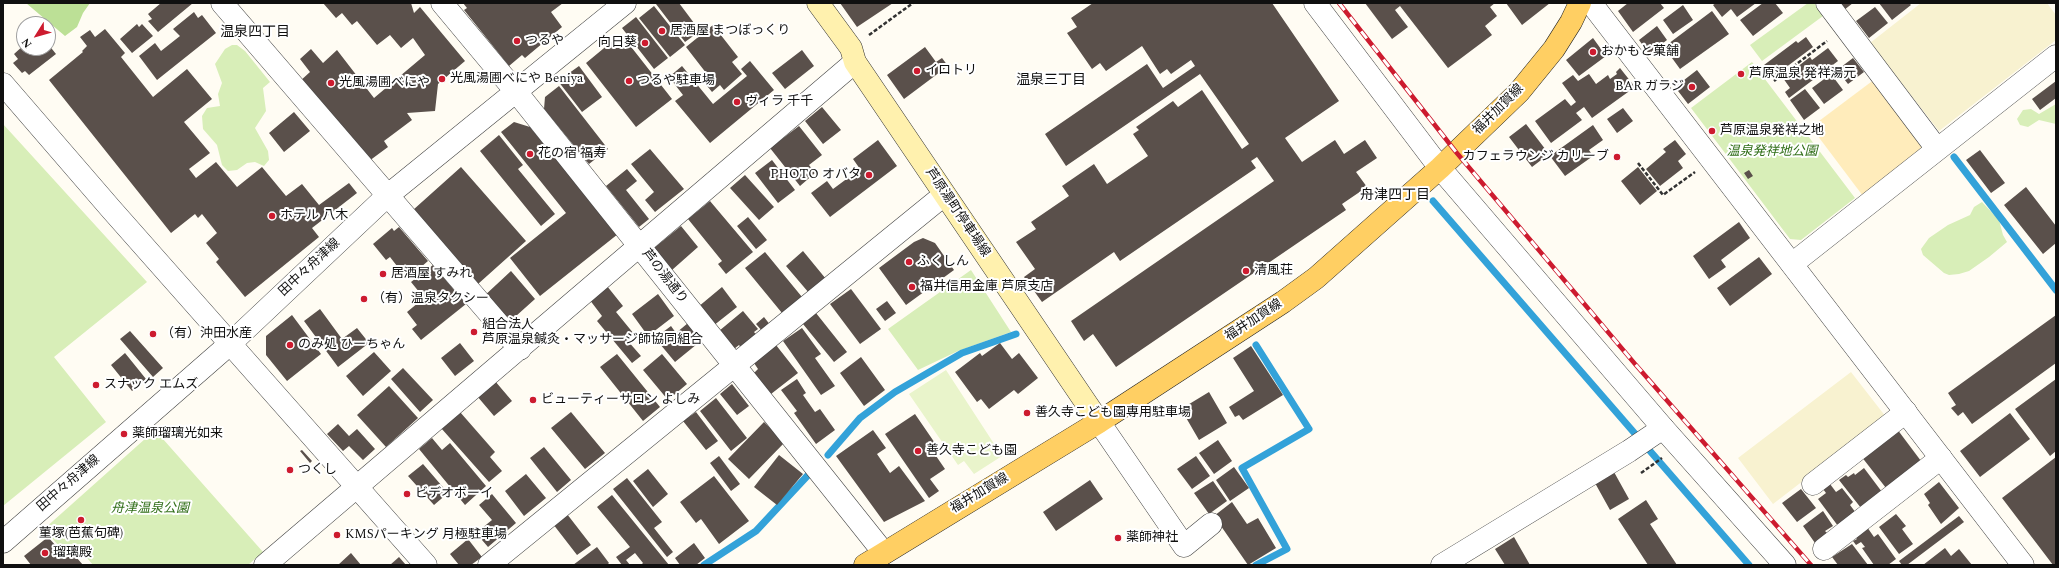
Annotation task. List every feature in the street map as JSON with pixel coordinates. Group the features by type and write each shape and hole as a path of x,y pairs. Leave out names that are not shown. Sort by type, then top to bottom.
{"main road":[{"name":"芦原湯町停車場線","path":"818,3 944,195 1099,422"},
{"name":"福井加賀線","path":"865,565 1099,422 1283,302 1305,286 1488,124 1537,73 1563,36 1595,5"}],"street":[{"path":"222,3 520,349"},
{"name":"芦の湯通り","path":"442,3 517,92 884,553"},
{"name":"田中々舟津線","path":"3,542 231,343 387,196 625,3"},
{"path":"1315,3 1440,168 1656,432 1785,565"},
{"path":"1827,3 1937,149"},
{"path":"1595,5 1711,160 2023,565"},
{"path":"265,565 356,486 520,349 853,55"},
{"path":"1792,264 2056,56"},
{"path":"3,84 111,209 426,565"},
{"path":"489,565 944,195"},
{"path":"1813,484 1906,412"},
{"path":"1099,422 1184,546 1210,524"},
{"path":"1442,565 1629,451 1656,432"},
{"path":"1824,548 1941,458"}],"path":[{"path":"853,55 913,3"},
{"path":"1774,81 1845,27"},
{"path":"1638,163 1663,196 1711,160"},
{"path":"1641,473 1665,456"}],"shaded area":[{"path":"1921,3 2047,3 2056,15 2056,40 1939,131 1870,43"},
{"path":"1851,372 1886,417 1773,504 1738,458"}],"green space":[{"path":"26,3 90,3 83,13 77,27 65,36 56,28 56,16 41,16"},
{"path":"1808,3 1814,3 1823,16 1762,61 1750,45"},
{"path":"232,45 237,45 245,51 270,82 263,88 266,111 255,128 268,151 269,160 264,166 255,162 247,163 237,170 228,171 222,165 217,145 203,129 202,116 207,108 220,106 218,94 222,83 215,64 225,49"},
{"name":"温泉発祥地公園","path":"1752,62 1855,198 1801,240 1790,239 1691,108"},
{"path":"2056,104 2056,124 2039,120 2028,127 2020,125 2017,119 2023,110 2031,109 2039,114"},
{"path":"3,124 147,282 54,357 106,422 3,506"},
{"path":"1982,202 1999,220 2003,235 2007,242 1969,271 1949,275 1944,273 1923,255 1921,249 1929,238 1948,225 1970,215 1974,207"},
{"path":"971,270 1011,332 958,351 918,370 888,329"},
{"path":"946,370 1002,456 974,474 964,461 958,465 909,394"},
{"name":"舟津温泉公園","path":"155,430 263,552 248,565 93,565 75,544 65,553 44,529"}],"sand":[{"path":"1875,79 1926,148 1863,196 1811,127"}],"building":[{"path":"161,3 193,3 158,32 148,21 152,19 148,14"},
{"name":"光風湯圃べにや","path":"323,3 411,3 414,13 420,7 465,61 438,84 435,111 407,113 412,120 384,141 388,147 365,164 299,82 310,72 300,59 311,49 323,63 337,50 374,98 425,55 413,38 401,48 390,35 377,45 357,21 352,25 342,13 336,18"},
{"name":"つるや","path":"463,3 563,3 551,12 562,27 525,58 522,55 509,66 464,10 467,8"},
{"path":"679,3 700,31 685,42 656,4"},
{"path":"840,3 893,3 857,27"},
{"path":"1093,3 1272,3 1339,101 1285,138 1302,162 1335,140 1344,154 1365,140 1377,158 1356,172 1367,187 1342,204 1346,210 1116,367 1093,334 1084,341 1071,321 1274,181 1257,157 1251,161 1256,168 1120,261 1114,252 1042,302 1024,277 1035,269 1016,242 1036,229 1031,222 1069,196 1062,186 1094,164 1107,184 1148,156 1133,134 1139,130 1136,127 1173,101 1178,107 1202,90 1242,149 1249,144 1200,74 1066,166 1045,134 1147,64 1163,88 1195,66 1191,60 1171,74 1167,69 1160,74 1142,46 1106,71 1100,63 1092,69 1067,33 1077,27 1071,18"},
{"path":"1365,3 1495,3 1490,7 1497,16 1485,26 1492,35 1448,68 1400,6 1395,10 1408,27 1392,39"},
{"path":"1506,3 1550,3 1522,25"},
{"path":"1628,3 1660,3 1664,8 1633,32 1618,11"},
{"path":"1716,3 1756,3 1737,17 1731,9 1722,17 1713,5"},
{"path":"1763,3 1775,3 1783,13 1753,36 1740,20"},
{"path":"1839,3 1853,3 1844,10"},
{"path":"1879,3 1909,3 1911,5 1892,20"},
{"path":"1683,5 1693,20 1673,34 1663,20"},
{"name":"居酒屋 まつぼっくり","path":"654,6 685,45 670,57 639,18"},
{"path":"1875,7 1888,23 1869,38 1856,21"},
{"path":"1712,11 1729,34 1680,69 1664,47"},
{"path":"194,12 198,18 202,15 216,33 157,80 139,56 155,43 161,51 180,36 173,29"},
{"name":"向日葵","path":"636,17 668,58 654,69 622,28"},
{"path":"137,24 139,27 142,24 153,36 132,53 120,39"},
{"path":"713,25 738,57 732,62 742,74 724,90 720,85 712,92 704,82 710,78 686,47"},
{"path":"1657,26 1667,40 1649,54 1639,40"},
{"path":"105,29 125,53 121,57 153,97 187,69 212,99 184,122 210,153 189,169 196,178 216,162 237,187 262,167 286,196 302,184 319,205 349,183 357,193 312,228 319,237 245,297 216,262 219,259 206,243 217,233 202,214 198,218 195,214 171,233 49,80 83,52 82,51 87,46 80,37 90,30 95,37"},
{"name":"つるや駐車場","path":"621,34 672,99 636,127 586,63"},
{"path":"1806,37 1813,47 1773,77 1764,65 1796,41 1798,43"},
{"path":"1593,38 1606,56 1579,76 1566,60"},
{"name":"イロトリ","path":"925,47 936,62 942,58 948,66 904,99 887,75"},
{"path":"1828,48 1838,61 1789,98 1785,92 1790,88 1783,78 1810,57 1812,60"},
{"path":"802,50 814,66 785,89 772,73"},
{"path":"16,52 16,56 53,56 29,75 25,71 22,73 13,63 18,59 14,54"},
{"path":"1853,58 1864,72 1848,84 1837,70"},
{"name":"ヴィラ 千千","path":"750,61 774,90 710,143 675,101 683,95 669,77 682,66 713,104 747,76 741,69"},
{"path":"579,66 602,97 582,112 558,81"},
{"path":"1620,68 1635,87 1592,118 1584,107 1576,113 1582,120 1551,143 1535,121 1565,99 1571,106 1576,102 1562,83 1573,75 1578,81 1589,74 1596,84 1608,75 1610,79 1617,74 1616,72"},
{"name":"BAR ガラジ","path":"1697,70 1710,87 1688,104 1675,87"},
{"path":"1831,74 1843,90 1824,104 1812,88"},
{"path":"2056,81 2056,98 2040,110 2032,99"},
{"path":"559,86 608,149 589,164 544,109 545,97"},
{"path":"1805,89 1820,108 1804,120 1790,100"},
{"path":"822,107 841,130 823,144 805,121"},
{"path":"1623,108 1633,121 1617,133 1607,119"},
{"path":"294,112 310,131 284,152 269,133"},
{"name":"花の宿 福寿","path":"514,122 530,127 618,234 540,296 510,258 566,213 501,132"},
{"path":"1526,124 1549,154 1532,167 1509,137"},
{"path":"1593,125 1603,140 1589,150 1593,156 1565,176 1550,156"},
{"path":"799,126 822,155 809,165 815,173 800,186 770,148"},
{"path":"499,135 523,165 518,169 555,214 541,226 480,151"},
{"name":"PHOTO オバタ","path":"878,140 897,166 830,217 811,193 827,181 833,189 860,169 853,159"},
{"path":"1675,140 1686,154 1678,161 1683,168 1660,186 1646,169 1666,152 1663,149"},
{"path":"650,149 684,189 655,212 645,200 654,192 631,164"},
{"path":"1980,150 2005,183 1991,193 1966,160"},
{"path":"772,160 795,190 778,203 755,173"},
{"path":"461,167 526,241 478,284 413,210"},
{"path":"1638,167 1657,191 1640,205 1621,181"},
{"path":"627,169 637,181 626,190 649,219 639,227 606,186"},
{"path":"1749,170 1753,176 1748,179 1744,173"},
{"path":"745,175 774,207 759,220 730,188"},
{"path":"2026,187 2056,226 2056,243 2043,254 2004,205"},
{"path":"710,201 753,252 726,274 718,264 722,261 688,219"},
{"path":"748,217 767,240 756,249 737,226"},
{"path":"1739,222 1750,238 1721,260 1726,267 1709,279 1693,256"},
{"path":"681,226 698,247 672,270 654,248"},
{"path":"399,227 428,261 407,279 390,257 386,260 373,244 392,228 394,231"},
{"name":"福井信用金庫 芦原支店","path":"923,238 935,243 954,270 906,305 879,268 914,242"},
{"path":"803,251 826,279 809,293 786,266"},
{"path":"765,252 802,297 782,313 745,268"},
{"path":"1759,257 1772,274 1730,306 1717,288"},
{"path":"433,265 466,304 421,340 412,329 417,325 407,312 424,298 411,282"},
{"path":"511,271 535,299 506,325 482,298"},
{"path":"603,281 623,306 616,312 634,334 627,340 641,356 632,363 597,321 602,316 586,295"},
{"path":"722,287 737,307 713,326 698,307"},
{"path":"851,289 881,329 860,344 830,304"},
{"path":"658,294 674,316 648,336 632,314"},
{"path":"887,301 896,313 885,321 876,309"},
{"path":"320,309 342,339 357,328 369,343 338,367 304,321"},
{"path":"743,311 758,329 754,332 758,337 743,350 739,345 734,349 719,331"},
{"path":"816,313 847,352 834,362 803,324"},
{"name":"のみ処 ひーちゃん","path":"292,315 321,354 287,381 266,355 266,336"},
{"path":"2056,315 2056,363 1972,424 1963,412 1958,416 1951,408 1956,405 1948,393"},
{"path":"764,317 771,326 763,332 756,324"},
{"path":"688,323 702,340 675,362 655,338 671,326 676,333"},
{"path":"802,328 821,354 815,358 835,386 821,395 783,341"},
{"path":"130,331 163,368 153,377 120,339"},
{"path":"460,343 474,361 455,376 441,358"},
{"path":"1000,343 1012,359 1019,353 1038,378 1018,394 1014,390 989,409 981,399 977,402 955,372 980,353 982,356"},
{"path":"776,345 798,373 771,394 754,373 758,369 754,363"},
{"path":"1251,346 1283,395 1243,420 1239,415 1235,417 1229,407 1254,391 1233,358"},
{"path":"374,352 391,371 363,396 346,376"},
{"path":"125,353 146,379 132,391 111,365"},
{"path":"617,354 660,407 643,421 600,367"},
{"path":"662,354 687,384 668,400 643,370"},
{"path":"861,357 885,390 864,406 840,373"},
{"path":"403,368 433,400 420,412 391,379"},
{"path":"797,379 806,393 803,395 815,412 820,409 835,430 816,444 794,413 797,411 781,390"},
{"path":"2056,379 2056,451 2050,456 2015,409"},
{"path":"495,381 512,401 494,416 477,396"},
{"path":"732,384 749,406 737,415 720,394"},
{"path":"389,386 418,418 386,447 357,415"},
{"path":"1209,392 1227,423 1199,440 1181,409"},
{"path":"716,398 747,438 731,451 700,411"},
{"path":"460,412 495,452 490,457 502,471 489,482 441,428"},
{"path":"571,412 605,453 585,469 551,428"},
{"path":"696,412 718,441 706,450 683,421"},
{"path":"2010,413 2030,439 1980,477 1960,451"},
{"path":"915,414 939,449 934,453 945,469 930,479 939,491 929,498 885,434"},
{"path":"764,422 785,442 749,479 728,459"},
{"path":"338,424 349,436 357,429 375,449 363,460 349,446 343,451 327,434"},
{"path":"1897,429 1921,461 1886,488 1861,456"},
{"path":"873,430 886,448 877,454 890,473 899,466 925,501 884,522 836,456"},
{"path":"432,438 442,450 450,443 486,486 465,505 419,449"},
{"path":"1218,440 1232,461 1214,474 1199,453"},
{"path":"544,447 571,480 557,492 530,458"},
{"path":"302,450 312,461 310,463 300,451"},
{"path":"779,455 803,474 777,505 754,487"},
{"path":"719,456 740,484 731,491 710,463"},
{"path":"1196,456 1210,476 1192,489 1177,469"},
{"path":"2056,457 2056,565 2053,565 2002,498"},
{"path":"423,464 448,493 434,505 408,476"},
{"path":"1234,467 1249,488 1230,501 1216,480"},
{"path":"1864,468 1882,492 1861,508 1839,480 1846,475 1848,477 1854,473 1855,475"},
{"path":"648,469 668,494 653,507 633,481"},
{"path":"1614,472 1629,499 1610,510 1595,483"},
{"path":"526,474 546,498 524,516 505,491"},
{"path":"714,476 749,521 719,544 701,519 696,523 680,502"},
{"path":"627,478 662,522 654,528 673,552 667,557 613,489"},
{"path":"1090,480 1103,499 1056,531 1043,512"},
{"path":"1213,481 1227,501 1209,514 1194,493"},
{"path":"1939,482 1959,508 1941,524 1928,505 1930,503 1924,494"},
{"path":"1830,484 1836,492 1842,488 1853,502 1850,505 1856,513 1838,526 1818,499 1826,493 1823,489"},
{"path":"1801,489 1816,508 1797,522 1782,503"},
{"path":"492,494 516,523 488,547 476,533 492,520 479,505"},
{"path":"612,495 669,565 641,565 643,563 635,553 626,560 630,565 622,565 616,557 630,547 597,507"},
{"path":"1646,500 1658,519 1650,524 1677,565 1648,565 1618,519"},
{"path":"1232,502 1247,524 1258,518 1276,548 1248,565 1214,516"},
{"path":"1823,511 1833,526 1825,531 1828,534 1815,543 1803,526"},
{"path":"567,514 591,545 577,555 553,524"},
{"path":"1896,514 1906,526 1902,529 1913,544 1899,554 1879,527"},
{"path":"1959,516 1964,522 1907,565 1902,565 1899,561"},
{"path":"1867,527 1874,537 1878,534 1896,559 1888,565 1874,565 1862,548 1865,547 1861,542 1856,545 1853,541 1857,539 1854,536"},
{"name":"瑠璃殿","path":"48,537 64,555 70,550 83,565 31,565 24,556"},
{"path":"1514,537 1530,565 1505,565 1495,549"},
{"path":"468,539 482,557 471,565 459,565 450,554"},
{"path":"694,543 705,558 696,565 680,565 675,558"},
{"path":"1852,544 1868,565 1838,565 1832,557"},
{"path":"597,547 609,563 607,565 573,565"},
{"path":"1945,548 1951,556 1959,549 1972,565 1923,565"},
{"path":"351,553 361,565 338,565"},
{"path":"399,557 406,565 390,565"}],"waterway":[{"path":"1954,157 2056,290"},
{"path":"1433,201 1749,565"},
{"path":"828,455 860,418 895,392 962,353 1016,334"},
{"path":"1256,345 1309,429 1242,468 1287,549 1256,565"},
{"path":"704,565 756,531 810,473"}],"railway":[{"path":"1339,3 1456,152 1635,364 1811,565"}],"place":[{"name":"居酒屋 まつぼっくり","path":"662,31"},
{"name":"つるや","path":"517,41"},
{"name":"向日葵","path":"645,43"},
{"name":"おかもと菓舗","path":"1593,52"},
{"name":"イロトリ","path":"917,71"},
{"name":"芦原温泉 発祥湯元","path":"1741,74"},
{"name":"光風湯圃べにや Beniya","path":"442,79"},
{"name":"つるや駐車場","path":"629,81"},
{"name":"光風湯圃べにや","path":"331,83"},
{"name":"BAR ガラジ","path":"1692,87"},
{"name":"ヴィラ 千千","path":"737,102"},
{"name":"芦原温泉発祥之地","path":"1712,131"},
{"name":"花の宿 福寿","path":"530,154"},
{"name":"カフェラウンジ カリーブ","path":"1617,157"},
{"name":"PHOTO オバタ","path":"869,175"},
{"name":"ホテル 八木","path":"272,216"},
{"name":"ふくしん","path":"909,262"},
{"name":"清風荘","path":"1246,271"},
{"name":"居酒屋 すみれ","path":"383,274"},
{"name":"福井信用金庫 芦原支店","path":"912,287"},
{"name":"（有）温泉タクシー","path":"364,299"},
{"name":"組合法人 芦原温泉鍼灸・マッサージ師協同組合","path":"474,332"},
{"name":"（有）沖田水産","path":"153,334"},
{"name":"のみ処 ひーちゃん","path":"290,345"},
{"name":"スナック エムズ","path":"96,385"},
{"name":"ビューティーサロン よしみ","path":"533,400"},
{"name":"善久寺こども園専用駐車場","path":"1027,413"},
{"name":"薬師瑠璃光如来","path":"124,434"},
{"name":"善久寺こども園","path":"918,451"},
{"name":"つくし","path":"290,470"},
{"name":"ビデオボーイ","path":"407,494"},
{"name":"菫塚(芭蕉句碑)","path":"81,520"},
{"name":"KMSパーキング 月極駐車場","path":"337,535"},
{"name":"薬師神社","path":"1118,538"},
{"name":"瑠璃殿","path":"45,553"}],"district":[{"name":"温泉四丁目","path":"255,33"},
{"name":"温泉三丁目","path":"1051,81"},
{"name":"舟津四丁目","path":"1395,196"}]}
